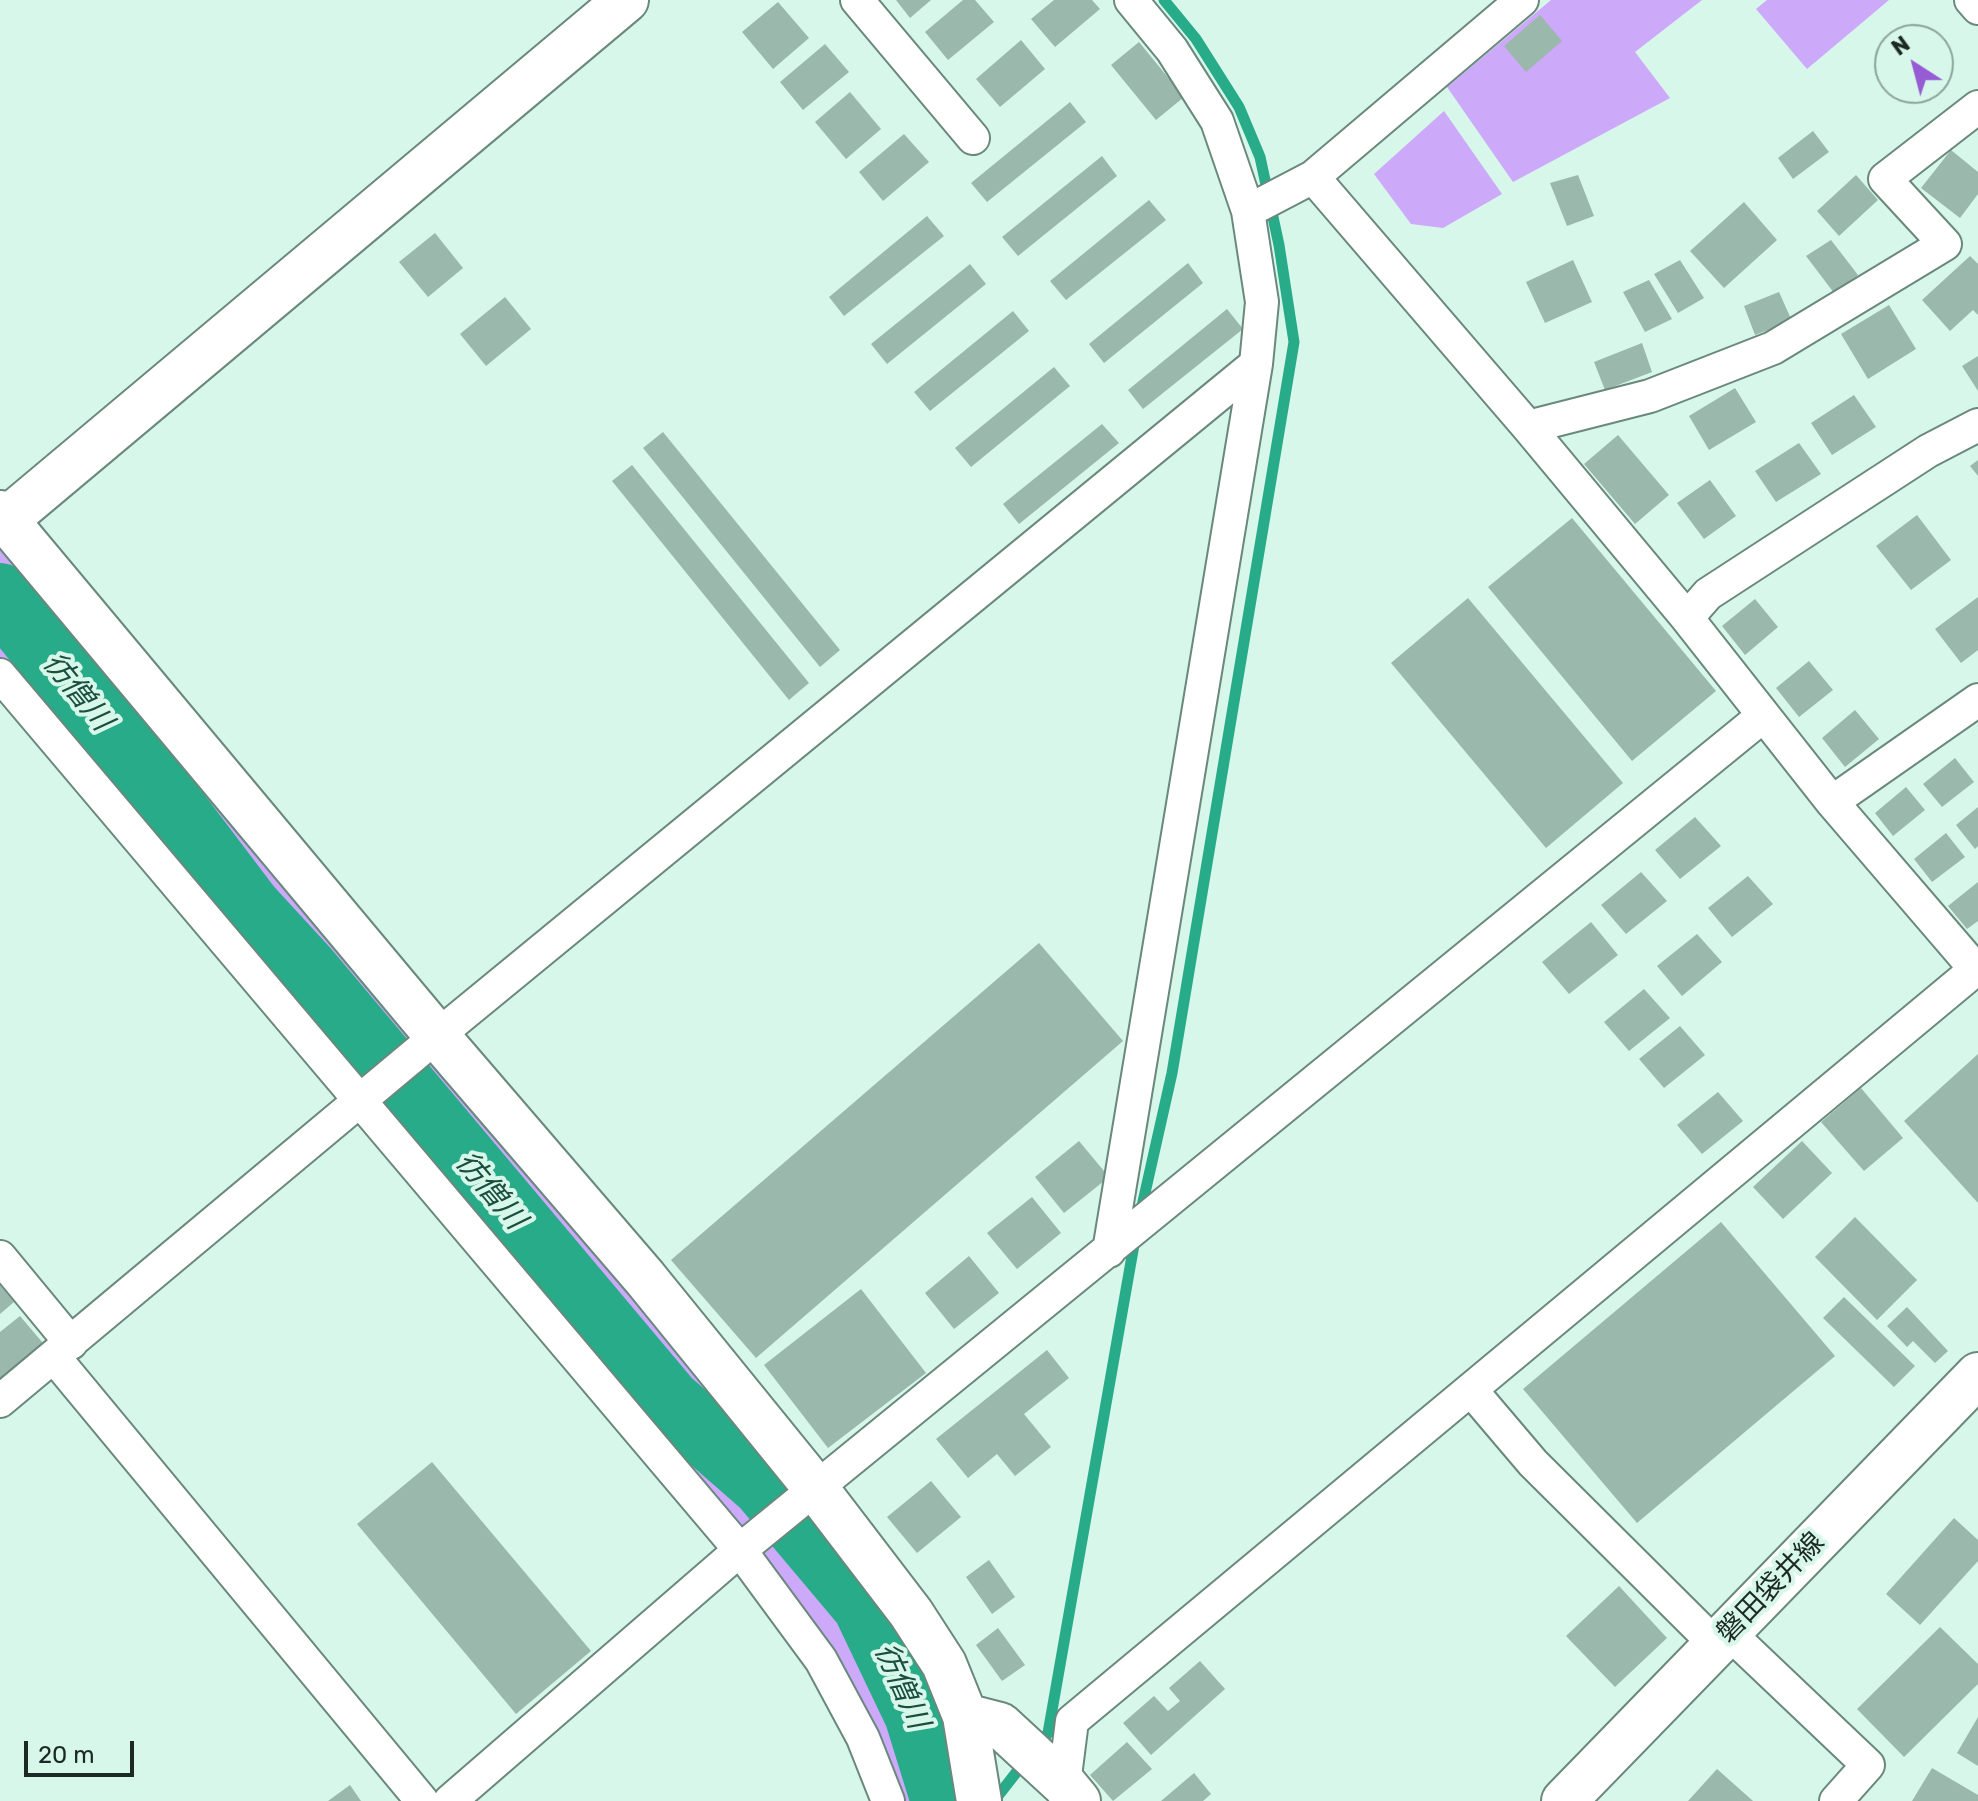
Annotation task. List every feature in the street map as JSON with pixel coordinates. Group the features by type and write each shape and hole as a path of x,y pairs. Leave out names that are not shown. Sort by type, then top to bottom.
{"street":[{"path":"626,0 2,519 645,1278 817,1490 911,1613 944,1664 965,1716 979,1801"},
{"path":"857,0 973,138"},
{"path":"1109,1251 1256,364 1262,302 1248,211 1217,121 1172,50 1131,0"},
{"path":"1248,211 1313,177 1522,0"},
{"path":"1971,0 1978,8"},
{"path":"1528,427 1650,396 1773,348 1945,244 1885,179 1978,107"},
{"path":"1071,1793 1072,1721 1977,970 1832,802 1687,618 1528,427 1313,177"},
{"path":"0,1401 437,1036 1256,364"},
{"path":"1687,618 1708,594 1928,451 1978,425"},
{"path":"0,675 740,1550 821,1660 863,1738 888,1801"},
{"path":"1832,802 1978,700"},
{"path":"450,1801 740,1550 1763,716"},
{"path":"0,1257 62,1350 422,1801"},
{"name":"磐田袋井線","path":"1564,1801 1978,1375"},
{"path":"1471,1390 1533,1463 1722,1638 1868,1765 1836,1801"},
{"path":"965,1716 1000,1725 1071,1793"}],"shaded area":[{"path":"1551,0 1702,0 1635,52 1670,98 1513,182 1447,87"},
{"path":"1767,0 1889,0 1807,69 1756,9"},
{"path":"1444,111 1502,194 1443,228 1411,224 1374,174"},
{"path":"0,512 902,1602 975,1801 885,1801 821,1660 0,673"}],"building":[{"path":"896,0 931,0 910,18"},
{"path":"963,0 975,0 994,22 948,60 925,32"},
{"path":"1054,0 1092,0 1100,9 1055,47 1031,19"},
{"path":"778,2 809,38 773,69 742,32"},
{"path":"1540,15 1562,41 1526,72 1504,46"},
{"path":"1021,40 1045,69 1000,107 976,79"},
{"path":"1139,42 1184,97 1156,120 1111,65"},
{"path":"825,44 849,72 803,110 780,82"},
{"path":"850,92 881,129 846,159 815,122"},
{"path":"1070,102 1086,122 987,202 971,183"},
{"path":"1813,131 1829,152 1793,179 1778,158"},
{"path":"904,134 929,162 883,201 859,172"},
{"path":"1951,150 1978,172 1978,194 1960,218 1921,188"},
{"path":"1102,156 1117,176 1018,256 1002,237"},
{"path":"1578,175 1594,216 1567,226 1550,183"},
{"path":"1856,175 1878,200 1839,236 1817,211"},
{"path":"1149,200 1166,220 1066,300 1050,281"},
{"path":"1744,202 1777,240 1724,288 1690,251"},
{"path":"927,216 944,236 844,316 829,297"},
{"path":"435,233 463,268 428,297 399,262"},
{"path":"1831,240 1858,275 1834,293 1806,256"},
{"path":"1970,256 1978,264 1978,315 1973,310 1950,331 1922,300"},
{"path":"1573,260 1592,302 1545,323 1526,282"},
{"path":"1680,260 1704,298 1678,313 1654,274"},
{"path":"1188,263 1203,283 1104,363 1089,344"},
{"path":"970,264 986,284 887,364 871,344"},
{"path":"1649,280 1672,319 1645,332 1623,292"},
{"path":"1779,292 1792,321 1755,335 1744,306"},
{"path":"505,297 531,329 486,366 460,334"},
{"path":"1889,305 1916,349 1868,379 1841,334"},
{"path":"1227,309 1243,329 1143,409 1128,390"},
{"path":"1013,311 1029,331 930,411 914,392"},
{"path":"1642,343 1652,372 1605,390 1594,362"},
{"path":"1978,356 1978,391 1962,366"},
{"path":"1054,367 1070,386 971,467 955,448"},
{"path":"1735,388 1756,422 1709,450 1689,416"},
{"path":"1854,395 1876,427 1832,455 1811,423"},
{"path":"1102,424 1119,443 1019,524 1003,504"},
{"path":"663,432 840,650 820,667 643,448"},
{"path":"1618,435 1669,495 1635,524 1584,464"},
{"path":"1799,443 1821,474 1776,502 1755,471"},
{"path":"1978,460 1978,476 1970,466"},
{"path":"632,465 809,683 789,700 612,481"},
{"path":"1710,480 1736,516 1704,539 1677,503"},
{"path":"1917,515 1951,560 1911,590 1876,546"},
{"path":"1572,518 1716,691 1632,761 1488,587"},
{"path":"1978,597 1978,650 1961,663 1935,629"},
{"path":"1468,598 1623,783 1546,848 1391,663"},
{"path":"1755,599 1778,627 1745,655 1722,626"},
{"path":"1809,661 1833,690 1799,717 1776,688"},
{"path":"1855,710 1879,739 1845,767 1822,738"},
{"path":"1955,758 1974,782 1942,807 1923,784"},
{"path":"1906,787 1925,810 1893,836 1875,813"},
{"path":"1978,807 1978,846 1975,849 1956,825"},
{"path":"1695,817 1721,846 1680,879 1655,850"},
{"path":"1946,833 1965,857 1932,882 1914,859"},
{"path":"1641,872 1667,901 1626,934 1601,905"},
{"path":"1748,876 1773,904 1732,937 1708,908"},
{"path":"1978,882 1978,921 1967,929 1948,906"},
{"path":"1591,922 1618,955 1569,994 1542,962"},
{"path":"1697,934 1722,962 1682,996 1657,966"},
{"path":"1039,943 1123,1041 756,1358 671,1260"},
{"path":"1644,989 1670,1018 1629,1051 1604,1022"},
{"path":"1680,1026 1705,1055 1664,1088 1639,1059"},
{"path":"1978,1054 1978,1203 1904,1121"},
{"path":"1861,1088 1903,1138 1864,1171 1821,1122"},
{"path":"1718,1092 1743,1121 1702,1154 1677,1125"},
{"path":"1079,1141 1109,1177 1064,1213 1035,1177"},
{"path":"1802,1141 1832,1173 1783,1219 1753,1187"},
{"path":"1032,1197 1061,1233 1017,1269 987,1233"},
{"path":"1855,1217 1917,1280 1877,1320 1815,1257"},
{"path":"1721,1222 1835,1356 1637,1523 1523,1389"},
{"path":"969,1256 999,1293 954,1329 925,1293"},
{"path":"0,1285 14,1302 0,1314"},
{"path":"861,1289 926,1373 828,1448 764,1365"},
{"path":"1844,1297 1915,1366 1894,1387 1823,1318"},
{"path":"1907,1307 1948,1351 1935,1363 1913,1341 1907,1347 1887,1326"},
{"path":"20,1316 48,1349 0,1389 0,1332"},
{"path":"1047,1350 1069,1378 1024,1414 1051,1447 1015,1476 997,1454 968,1478 936,1439"},
{"path":"432,1462 591,1651 516,1714 357,1524"},
{"path":"931,1481 961,1517 917,1553 887,1517"},
{"path":"1954,1518 1978,1540 1978,1561 1920,1625 1886,1594"},
{"path":"989,1560 1015,1597 992,1614 966,1577"},
{"path":"1619,1586 1667,1638 1615,1687 1566,1636"},
{"path":"1940,1627 1978,1664 1978,1684 1904,1757 1857,1709"},
{"path":"998,1628 1025,1665 1002,1681 976,1645"},
{"path":"1200,1661 1225,1689 1151,1755 1123,1723 1154,1696 1168,1711 1180,1701 1169,1688"},
{"path":"1978,1717 1978,1766 1957,1753"},
{"path":"1127,1742 1152,1769 1113,1801 1090,1775"},
{"path":"1932,1768 1978,1795 1978,1801 1912,1801"},
{"path":"1717,1769 1753,1801 1688,1801"},
{"path":"1194,1773 1211,1794 1203,1801 1161,1801"},
{"path":"350,1785 361,1801 328,1801"}],"waterway":[{"path":"1140,1215 1172,1073 1294,342 1279,245 1260,157 1239,107 1196,39 1164,0"},
{"name":"彷僧川","path":"0,596 176,812 248,907 305,969 668,1401 764,1485 865,1605 917,1714 944,1801"},
{"path":"1037,1747 1048,1733 1135,1239"},
{"path":"994,1801 1026,1760"}]}
